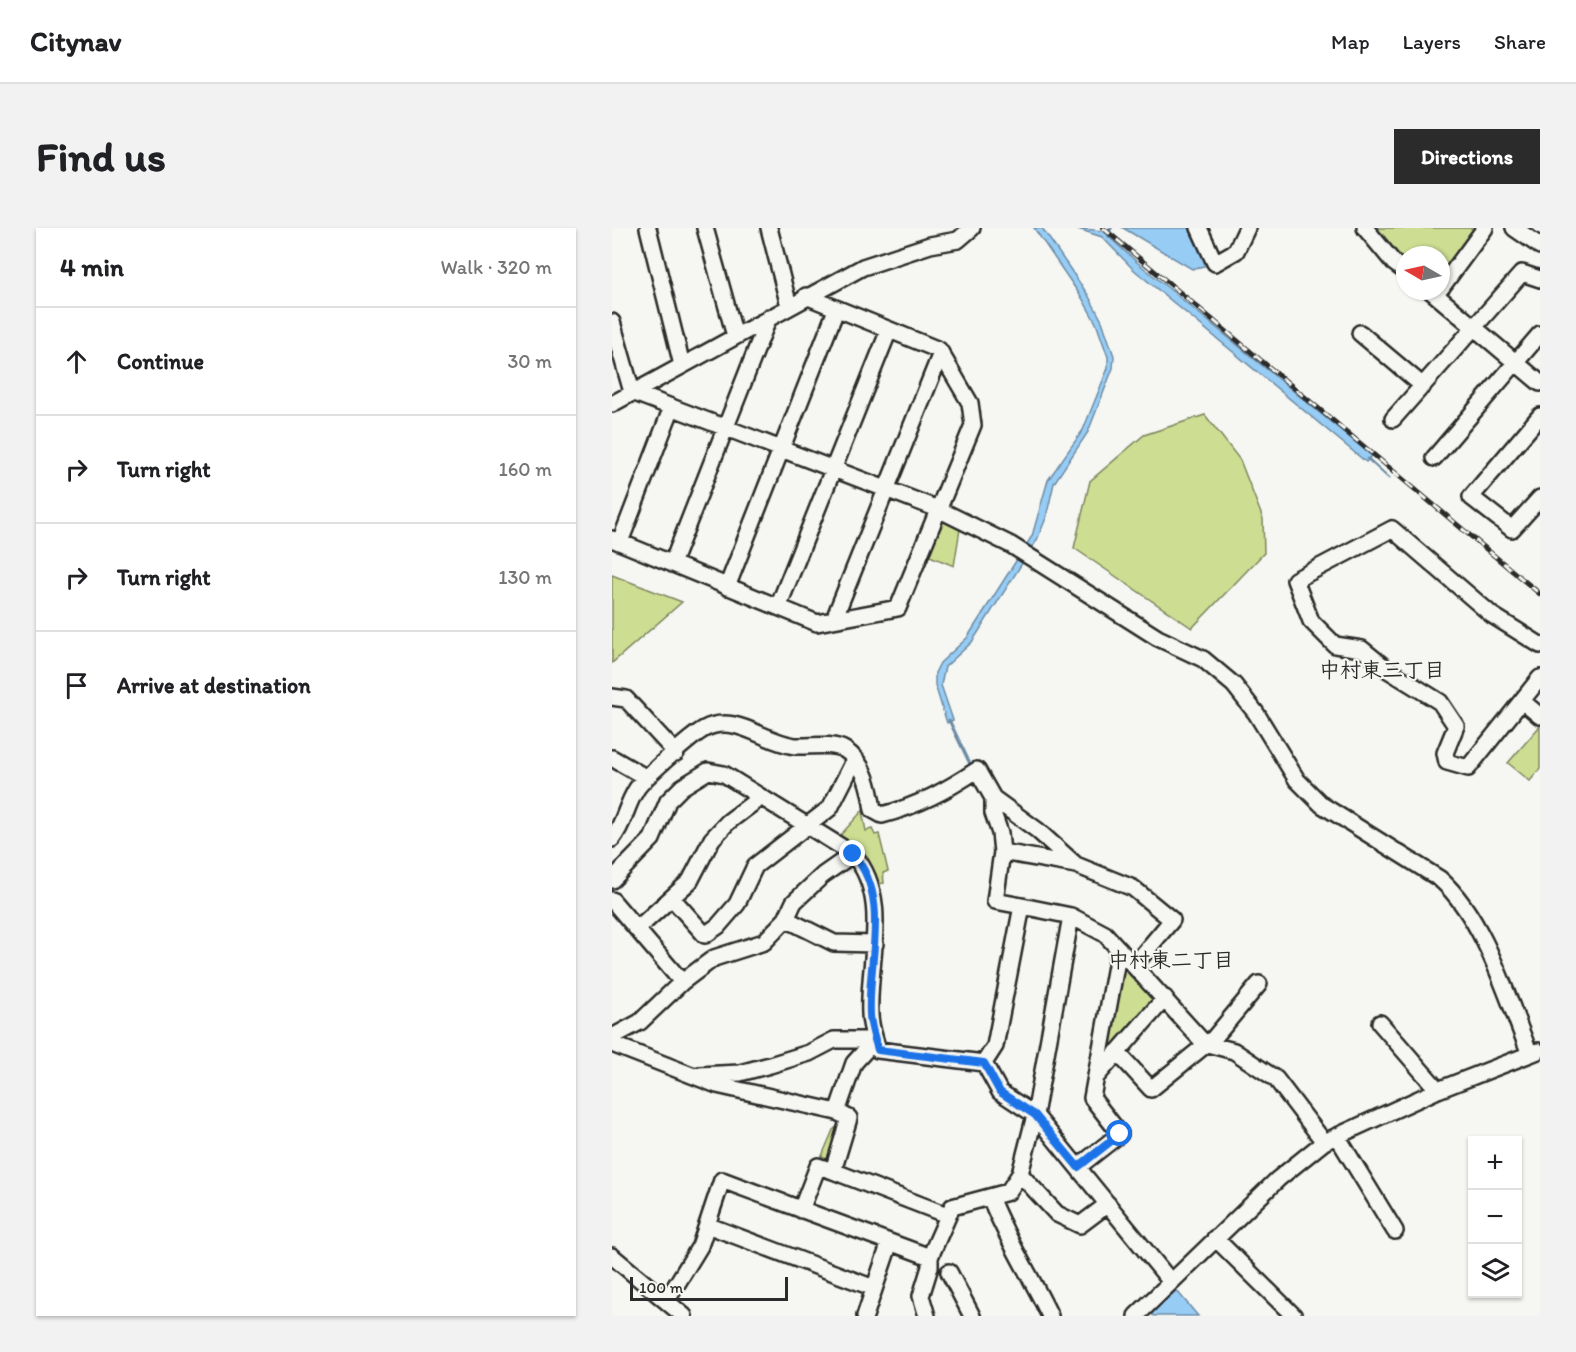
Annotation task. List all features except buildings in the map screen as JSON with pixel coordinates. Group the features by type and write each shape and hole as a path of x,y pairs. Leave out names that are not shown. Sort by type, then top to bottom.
{"street":[{"path":"648,228 682,365"},
{"path":"705,228 735,336"},
{"path":"769,228 789,306"},
{"path":"612,404 806,296 863,267 930,245 958,240 972,228"},
{"path":"1199,228 1215,263 1236,251 1247,228"},
{"path":"1365,228 1396,264"},
{"path":"1450,274 1485,228"},
{"path":"1514,228 1540,246"},
{"path":"1393,419 1522,273 1540,279"},
{"path":"672,407 616,541 817,623 898,608 973,425 970,403 939,350 806,296"},
{"path":"1446,300 1540,383"},
{"path":"727,587 779,448 836,310"},
{"path":"672,564 723,427 769,317"},
{"path":"612,322 632,392"},
{"path":"778,607 889,330"},
{"path":"1360,333 1423,386"},
{"path":"1434,458 1540,334"},
{"path":"834,620 941,353"},
{"path":"632,392 938,509 1011,545 1158,638 1203,659 1234,685 1256,713 1297,780 1322,805 1440,879 1455,892 1497,971 1535,1052 1438,1090 1331,1139 1278,1179 1136,1316"},
{"path":"1540,416 1471,497 1512,529 1540,498"},
{"path":"1540,645 1492,615 1392,529 1295,580 1311,621 1335,645 1362,649 1388,670 1440,702 1456,726 1445,753 1447,762 1468,768 1540,678"},
{"path":"612,697 626,699 676,753"},
{"path":"1522,701 1540,716"},
{"path":"612,839 618,816 645,777 704,729 725,723 742,727 783,745 835,746 846,751 869,781 873,810 882,815 906,809 977,770 993,798 1037,830 1076,866"},
{"path":"612,758 645,777"},
{"path":"672,898 705,935 718,926 737,904 755,867 830,808 854,761"},
{"path":"612,880 652,839 668,801 682,787 708,771 724,774 853,854 863,865 873,886 875,944 870,1014 878,1050 984,1063"},
{"path":"637,929 690,881 712,839 728,822 761,797"},
{"path":"993,798 993,813 1000,833 1002,852 995,902 1071,916 1105,934 1135,964 1204,1043 1234,1051 1276,1079 1331,1139 1395,1231"},
{"path":"1002,852 1076,866 1132,888 1172,920 1135,964"},
{"path":"612,1037 639,1022 682,982 714,958 764,942 786,919 794,902 824,875 853,854"},
{"path":"612,900 682,982"},
{"path":"984,1063 995,1046 1022,906"},
{"path":"927,1316 921,1296 930,1267 930,1257 952,1207 1008,1192 1020,1174 1035,1115 1071,916"},
{"path":"786,919 834,943 875,944"},
{"path":"1078,1167 1120,1134 1092,1098 1119,949"},
{"path":"1117,1052 1151,1089 1204,1043 1214,1038 1259,984"},
{"path":"1096,1077 1165,998"},
{"path":"1380,1023 1438,1090"},
{"path":"693,1076 740,1073 809,1053 834,1040 875,1040"},
{"path":"837,1112 854,1063 875,1040"},
{"path":"612,1044 717,1085 837,1112 849,1118 833,1171"},
{"path":"984,1063 1000,1092 1035,1115 1171,1282"},
{"path":"801,1210 818,1166 947,1215"},
{"path":"1020,1174 1057,1214 1080,1225 1108,1204"},
{"path":"667,1300 700,1246 722,1180 930,1257"},
{"path":"990,1197 1000,1223 1030,1274 1050,1316"},
{"path":"707,1225 874,1288"},
{"path":"1215,1238 1294,1316"},
{"path":"865,1316 890,1242"},
{"path":"612,1256 684,1316"},
{"path":"949,1272 972,1316"}],"green space":[{"path":"1370,228 1481,228 1450,271 1450,246 1396,246 1396,257"},
{"path":"1205,415 1240,460 1263,519 1264,553 1192,628 1074,548 1090,481 1144,435"},
{"path":"939,513 954,522 960,529 954,566 925,554"},
{"path":"612,575 682,602 612,663"},
{"path":"1540,726 1540,769 1530,781 1508,763"},
{"path":"864,809 866,831 872,829 875,835 879,834 888,871 883,873 884,883 876,884 836,840"},
{"path":"1120,953 1161,998 1099,1071"},
{"path":"846,1119 831,1168 819,1163 833,1130"}],"water":[{"path":"1034,228 1042,228 1088,295 1102,321 1114,356 1113,368 1088,432 1054,483 1046,518 1037,540 972,642 945,667 941,685 953,720 947,723 935,685 935,673 940,663 967,638 1032,536 1048,480 1083,430 1108,368 1108,357 1096,323 1082,298"},
{"path":"1075,228 1103,231 1112,228 1108,236 1138,263 1372,456 1366,462 1133,269 1102,237"},
{"path":"1123,228 1196,228 1212,264 1192,269"},
{"path":"1172,1285 1198,1316 1154,1316 1146,1309"}],"waterway":[{"path":"1368,459 1389,478"},
{"path":"949,720 972,768"}],"railway":[{"path":"1103,228 1540,594"}],"district":[{"name":"中村東三丁目","path":"1382,669"},
{"name":"中村東二丁目","path":"1171,959"}],"route":[{"path":"853,854 863,865 873,886 875,944 870,1014 878,1050 984,1063 995,1079 1000,1092 1035,1115 1078,1167 1120,1134"}]}
